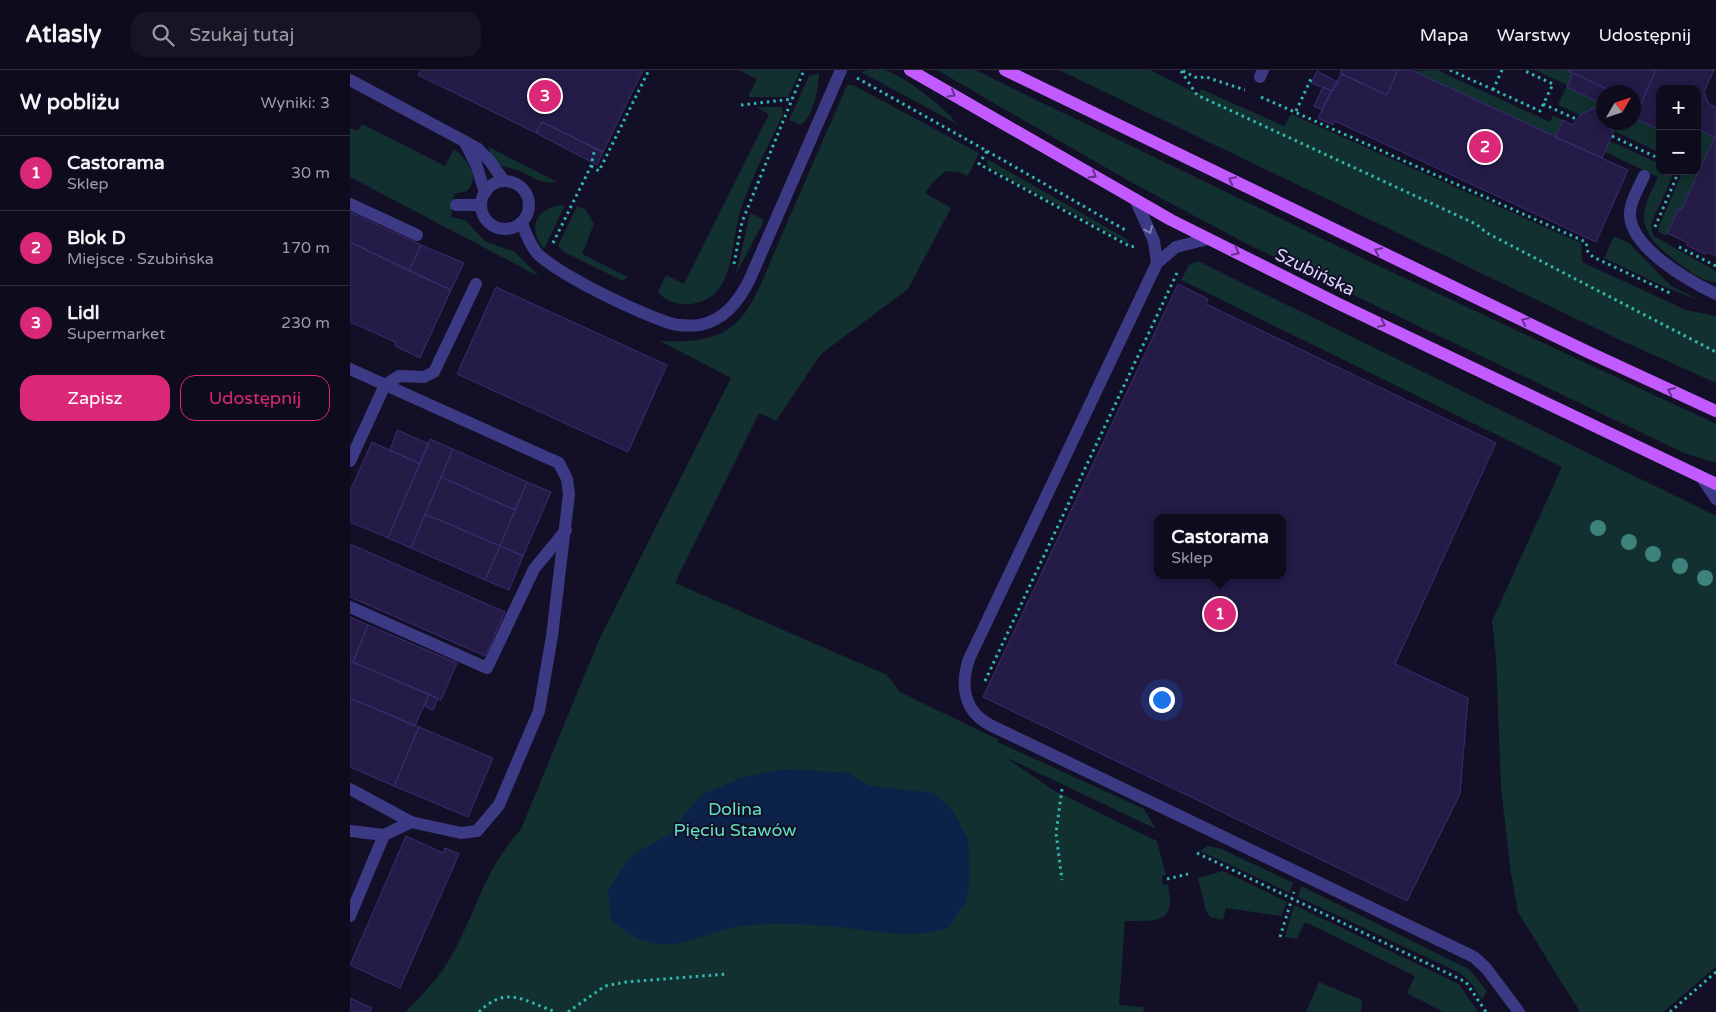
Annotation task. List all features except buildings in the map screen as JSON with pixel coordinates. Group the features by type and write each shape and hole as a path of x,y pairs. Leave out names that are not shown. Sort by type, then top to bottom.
{"main road":[{"name":"Szubińska","path":"910,70 1208,239 1716,484"},
{"path":"1004,70 1588,352 1716,411"}],"lane":[{"path":"522,223 528,240 539,255 591,287 671,323 688,326 718,319 732,307 749,281 847,72"},
{"path":"350,80 460,137 489,160 504,181"},
{"path":"456,205 483,199 492,184 504,181 516,183 527,194 529,210 522,223 507,229 492,225 482,213 483,199 476,164 469,148 460,137"},
{"path":"1644,176 1631,204 1630,214 1635,231 1668,266 1689,281 1716,294"},
{"path":"1135,199 1159,256"},
{"path":"350,204 417,235"},
{"path":"1208,239 1184,244 1159,256 969,659 964,673 968,706 974,715 990,725 1474,957 1486,968 1519,1012"},
{"path":"350,461 385,385 399,376 424,376 434,372 476,284"},
{"path":"350,370 559,464 567,480 568,487 566,530 539,711 499,805 478,831 461,833 411,822 350,789"},
{"path":"1702,478 1716,499"},
{"path":"350,607 487,668 534,569 566,530"},
{"path":"350,831 384,835 411,822"},
{"path":"350,916 384,835"}],"path":[{"path":"591,166 599,171 649,70"},
{"path":"732,271 742,222 804,70"},
{"path":"1181,70 1197,78 1206,77 1253,93 1586,242 1588,252 1593,257 1676,296"},
{"path":"1181,70 1197,96 1476,224 1486,233 1716,352"},
{"path":"1450,70 1540,111 1553,84 1522,70"},
{"path":"1493,90 1502,70"},
{"path":"847,72 1130,232 1159,256 1182,263 984,684"},
{"path":"1296,112 1312,79"},
{"path":"741,105 792,99"},
{"path":"1543,104 1576,119"},
{"path":"1612,136 1656,157"},
{"path":"551,249 591,166 595,148"},
{"path":"987,151 979,164 1132,247 1143,244"},
{"path":"1656,233 1658,218 1677,175"},
{"path":"1672,244 1716,266"},
{"path":"1062,789 1056,832 1062,880"},
{"path":"1197,853 1466,982 1486,1012"},
{"path":"1167,878 1188,874"},
{"path":"1280,937 1293,894"},
{"path":"1670,1012 1716,972"},
{"path":"568,1012 605,986 626,982 728,974"},
{"path":"479,1012 488,1003 516,996 556,1012"}],"green space":[{"path":"739,70 801,70 788,97 748,97 757,79"},
{"path":"884,70 913,85 934,101 957,124 861,72"},
{"path":"937,70 975,70 1360,257 1716,424 1716,463 1684,453 1247,244 1127,180"},
{"path":"1059,70 1150,70 1198,94 1201,89 1284,126 1291,114 1581,243 1582,262 1686,310 1716,316 1716,383 1618,339"},
{"path":"1437,70 1550,122 1553,115 1563,120 1555,137 1412,71"},
{"path":"1535,70 1566,70 1573,73 1567,87 1596,101 1596,107 1580,115 1558,105 1567,85"},
{"path":"819,73 812,110 805,122 800,125 789,120 809,76"},
{"name":"Dolina Pięciu Stawów","path":"847,85 853,85 979,153 968,176 959,172 946,171 934,181 925,193 951,208 908,289 821,354 776,421 759,413 675,583 887,675 900,692 999,740 998,742 1144,809 1156,829 1005,757 1055,791 1157,841 1166,875 1162,876 1163,885 1168,885 1169,908 1161,918 1145,921 1125,921 1119,1005 1144,1007 1143,1012 406,1012 444,969 489,876 498,860 521,829 599,640 731,378 660,341 690,341 710,337 728,329 743,316 759,287"},
{"path":"756,107 782,107 783,114 753,177 743,203 725,278 715,293 700,302 681,304 672,302 658,292 666,275 684,284 769,114"},
{"path":"1641,121 1656,128 1656,151 1612,130 1641,130"},
{"path":"362,124 445,166 454,149 459,153 471,168 473,180 467,191 454,194 451,217 465,220 485,241 515,252 540,277 350,177 350,128 358,131"},
{"path":"1701,131 1715,137 1701,167"},
{"path":"1610,141 1656,162 1656,175 1672,175 1651,224 1653,236 1711,268 1716,272 1716,282 1710,282 1693,274 1666,254 1650,236 1644,222 1644,210 1658,177 1605,152"},
{"path":"489,147 557,182 540,181 519,170 497,164 493,160"},
{"path":"987,159 1125,238 1130,244 988,167"},
{"path":"1681,175 1697,175 1681,210 1678,209 1666,236 1659,232 1658,228"},
{"path":"565,205 544,249 536,233 535,225 537,219 547,209"},
{"path":"577,206 586,210 594,224 582,254 628,277 623,281 564,252 558,246"},
{"path":"750,213 763,219 763,223 736,274"},
{"path":"1614,236 1630,244 1671,286 1701,301 1667,288 1604,258"},
{"path":"1198,261 1716,516 1716,967 1663,1012 1580,1012 1518,912 1511,873 1501,789 1496,657 1492,621 1562,467 1181,280 1189,265"},
{"path":"1208,846 1222,849 1293,883 1290,893 1200,851"},
{"path":"1223,871 1287,902 1281,916 1226,908 1223,920 1210,917 1206,911 1198,878"},
{"path":"1301,886 1469,969 1487,991 1482,1000 1471,983 1460,973 1298,897"},
{"path":"1294,905 1459,984 1478,1012 1443,1012 1407,993 1415,976 1305,922 1297,939 1285,937"},
{"path":"1319,982 1362,1000 1361,1012 1306,1012"}],"water":[{"path":"787,769 848,773 870,786 934,793 952,809 968,839 970,875 967,900 949,928 910,934 807,925 753,925 730,928 690,941 658,944 639,939 611,921 608,891 620,871 634,854 670,834 703,794 747,776"}],"place":[{"name":"Lidl","path":"545,96"},
{"name":"Blok D","path":"1485,147"},
{"name":"Castorama","path":"1220,614"}]}
